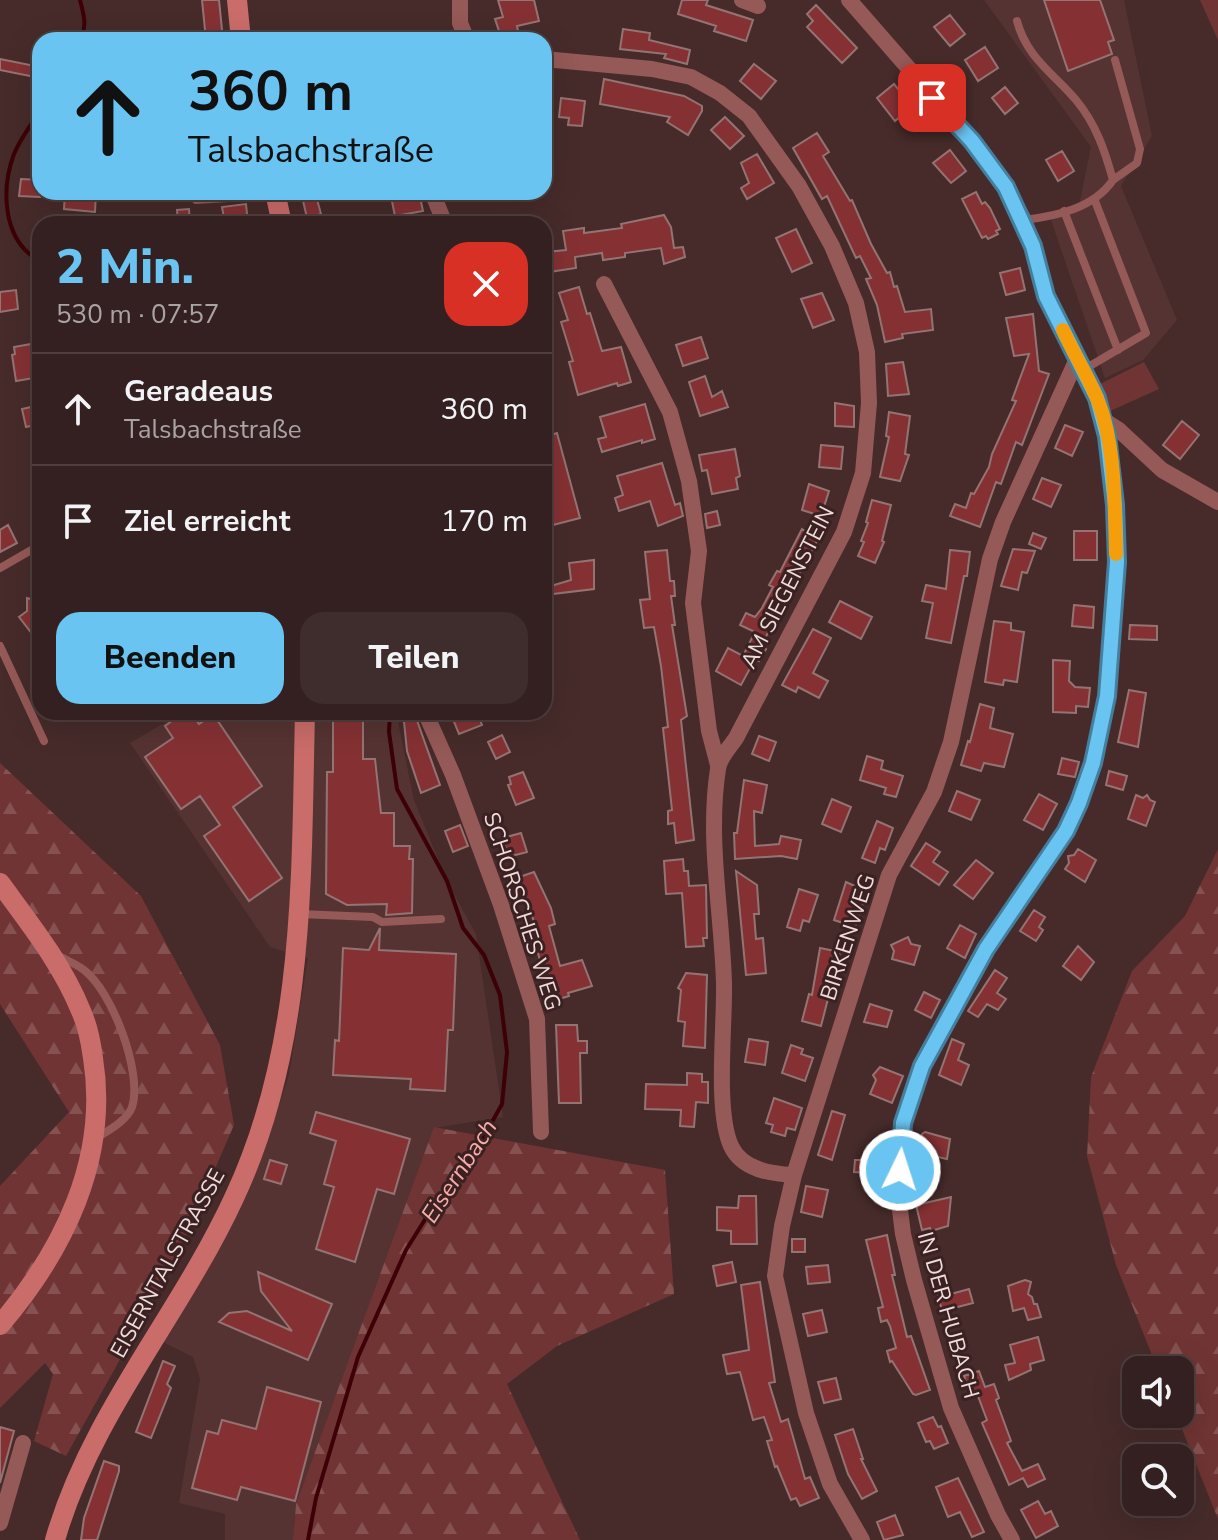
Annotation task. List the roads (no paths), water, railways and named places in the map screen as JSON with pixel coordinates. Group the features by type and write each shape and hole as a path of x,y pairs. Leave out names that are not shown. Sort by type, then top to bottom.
{"main road":[{"path":"237,0 240,32"},
{"name":"EISERNTALSTRASSE","path":"55,1540 98,1434 211,1243 258,1142 287,1031 299,914 305,720"},
{"path":"0,883 49,951 83,1014 96,1077 95,1140 77,1203 35,1280 0,1325"}],"street":[{"path":"460,0 460,23 464,32"},
{"path":"849,0 972,141 1006,187 1024,220 1046,296 1097,398 1105,421 1162,470 1218,502"},
{"name":"AM SIEGENSTEIN","path":"552,60 652,69 691,77 720,93 749,116 799,186 832,246 856,303 867,352 869,403 863,473 844,532 736,738 718,765 714,810 724,981 723,1123 733,1150 749,1165 767,1173 794,1175"},
{"path":"604,284 670,412 689,481 699,551 693,603 709,731 718,765"},
{"name":"BIRKENWEG","path":"862,1540 830,1484 806,1413 775,1276 782,1226 794,1175 889,875 934,792 951,742 990,559 1003,522 1080,365"},
{"name":"IN DER HUBACH","path":"1012,1540 951,1408 914,1280 903,1234 898,1194 903,1123 922,1066 946,1020 986,949 1066,831 1093,763 1107,696 1117,562 1115,505 1105,421"},
{"name":"SCHORSCHES WEG","path":"429,720 453,775 501,905 537,1019 541,1132"},
{"path":"0,1523 23,1443"}],"lane":[{"path":"1017,21 1022,40 1048,73 1077,101 1103,142 1113,180"},
{"path":"1024,220 1046,218 1095,201 1113,180 1137,163 1140,149 1115,60"},
{"path":"1080,365 1118,350 1146,333 1095,201"},
{"path":"1064,211 1118,350"},
{"path":"0,568 32,550"},
{"path":"0,646 32,715"},
{"path":"34,720 44,741"},
{"path":"299,914 373,917 382,922 441,919"},
{"path":"49,951 85,971 101,989 119,1020 130,1057 134,1092 132,1108 95,1140"}],"waterway":[{"name":"Eisernbach","path":"80,0 84,15 83,32"},
{"name":"Eisernbach","path":"32,123 14,154 6,198 12,228 18,241 32,255"},
{"name":"Eisernbach","path":"308,1540 316,1498 358,1357 406,1250 434,1205 472,1158 502,1104 507,1052 500,995 484,955 463,928 447,881 397,789 390,720"}]}
